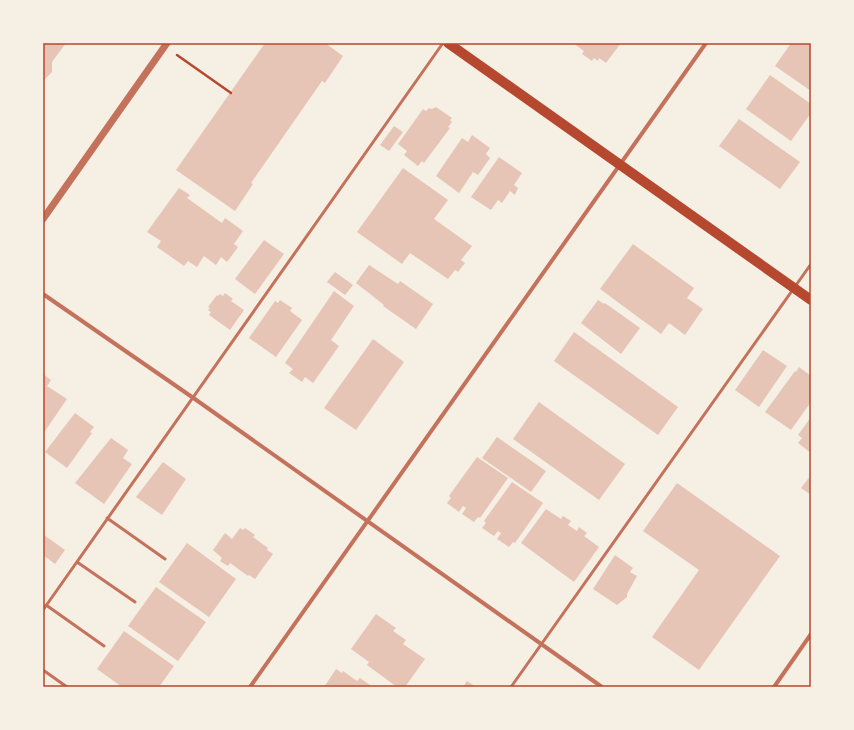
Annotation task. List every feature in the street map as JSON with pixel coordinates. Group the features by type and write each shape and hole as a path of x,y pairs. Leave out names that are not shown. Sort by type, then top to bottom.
{"main road":[{"path":"448,43 811,300"}],"street":[{"path":"250,687 706,43"},
{"path":"43,219 166,45"},
{"path":"43,294 192,397 602,687"},
{"path":"774,687 811,634"}],"lane":[{"path":"43,610 443,43"},
{"path":"511,687 811,264"},
{"path":"107,518 165,559"},
{"path":"77,562 135,602"},
{"path":"46,605 104,646"},
{"path":"43,670 67,687"}],"path":[{"path":"166,45 230,93"}],"building":[{"path":"43,43 66,43 52,62 52,72 43,81"},
{"path":"265,43 325,43 343,56 325,83 322,81 251,183 253,184 235,211 176,170"},
{"path":"573,43 621,43 606,63 599,58 598,61 594,58 592,61 582,54 584,51"},
{"path":"791,43 811,43 811,91 775,66"},
{"path":"770,75 811,104 811,113 791,141 746,109"},
{"path":"436,107 452,118 450,120 452,122 448,127 450,128 424,163 422,161 418,166 404,155 407,151 398,144 423,109 426,111 429,108 432,109"},
{"path":"739,119 800,162 780,189 719,146"},
{"path":"394,126 403,132 389,151 380,145"},
{"path":"472,135 490,148 486,154 490,158 478,175 473,172 459,193 436,176 462,138 468,142"},
{"path":"499,157 522,173 514,185 518,188 515,195 510,191 502,203 498,200 491,210 471,197"},
{"path":"403,168 448,200 434,219 472,246 461,260 465,263 458,272 455,270 448,279 410,253 402,264 357,232"},
{"path":"179,188 190,195 187,198 222,223 225,218 243,231 234,244 238,247 227,262 221,257 216,265 204,256 197,267 188,261 184,266 157,247 161,241 147,232"},
{"path":"264,240 284,254 255,294 235,279"},
{"path":"633,244 694,288 687,298 703,309 685,335 669,323 661,334 600,289"},
{"path":"369,265 398,284 400,281 433,304 416,329 383,306 384,305 356,283"},
{"path":"335,272 353,285 345,295 327,282"},
{"path":"334,291 354,306 331,340 339,346 313,383 305,377 302,382 289,373 293,369 285,363"},
{"path":"225,293 233,299 231,301 244,310 230,330 209,315 211,312 208,310 210,308 208,307 217,295 218,296 220,294 223,296"},
{"path":"280,300 292,308 290,311 302,320 276,357 249,338 275,301 278,303"},
{"path":"598,300 604,304 605,303 640,328 621,354 581,323"},
{"path":"574,332 678,407 658,435 554,361"},
{"path":"373,339 404,362 356,430 324,408"},
{"path":"763,350 787,366 759,407 735,390"},
{"path":"799,367 811,376 811,402 791,430 765,412"},
{"path":"43,374 51,380 47,386 67,399 43,434"},
{"path":"539,402 625,464 599,500 513,439"},
{"path":"75,413 94,427 90,432 92,433 67,468 45,452"},
{"path":"811,417 811,453 798,443 802,438 798,435"},
{"path":"497,437 546,471 531,492 482,458"},
{"path":"111,438 128,450 123,458 132,464 104,504 75,483"},
{"path":"477,457 508,478 480,518 478,517 474,522 462,514 466,508 463,506 459,512 447,503 451,498 449,496"},
{"path":"163,462 186,479 162,515 136,497"},
{"path":"811,475 811,495 801,488"},
{"path":"512,482 543,503 515,543 513,542 509,547 497,539 501,533 498,531 494,536 482,528 486,523 484,521"},
{"path":"677,483 780,556 699,670 652,637 699,570 643,531"},
{"path":"546,509 561,519 563,516 571,521 568,525 577,531 579,527 587,533 584,536 599,547 574,582 521,543"},
{"path":"240,528 243,530 245,528 255,535 253,537 268,548 267,550 273,554 255,579 249,575 248,576 230,563 228,566 220,561 222,558 213,550 225,533 232,539"},
{"path":"44,535 65,550 55,564 43,555"},
{"path":"187,543 236,579 209,617 159,582"},
{"path":"615,555 633,568 630,572 637,576 627,594 627,597 617,605 593,589"},
{"path":"156,587 206,622 178,661 128,626"},
{"path":"376,614 396,628 393,631 406,640 403,644 425,659 405,687 397,687 367,665 369,662 351,649"},
{"path":"124,631 174,666 159,687 122,687 97,669"},
{"path":"336,669 342,673 343,671 357,681 360,678 373,687 324,687"},
{"path":"467,681 476,687 463,687"}]}
